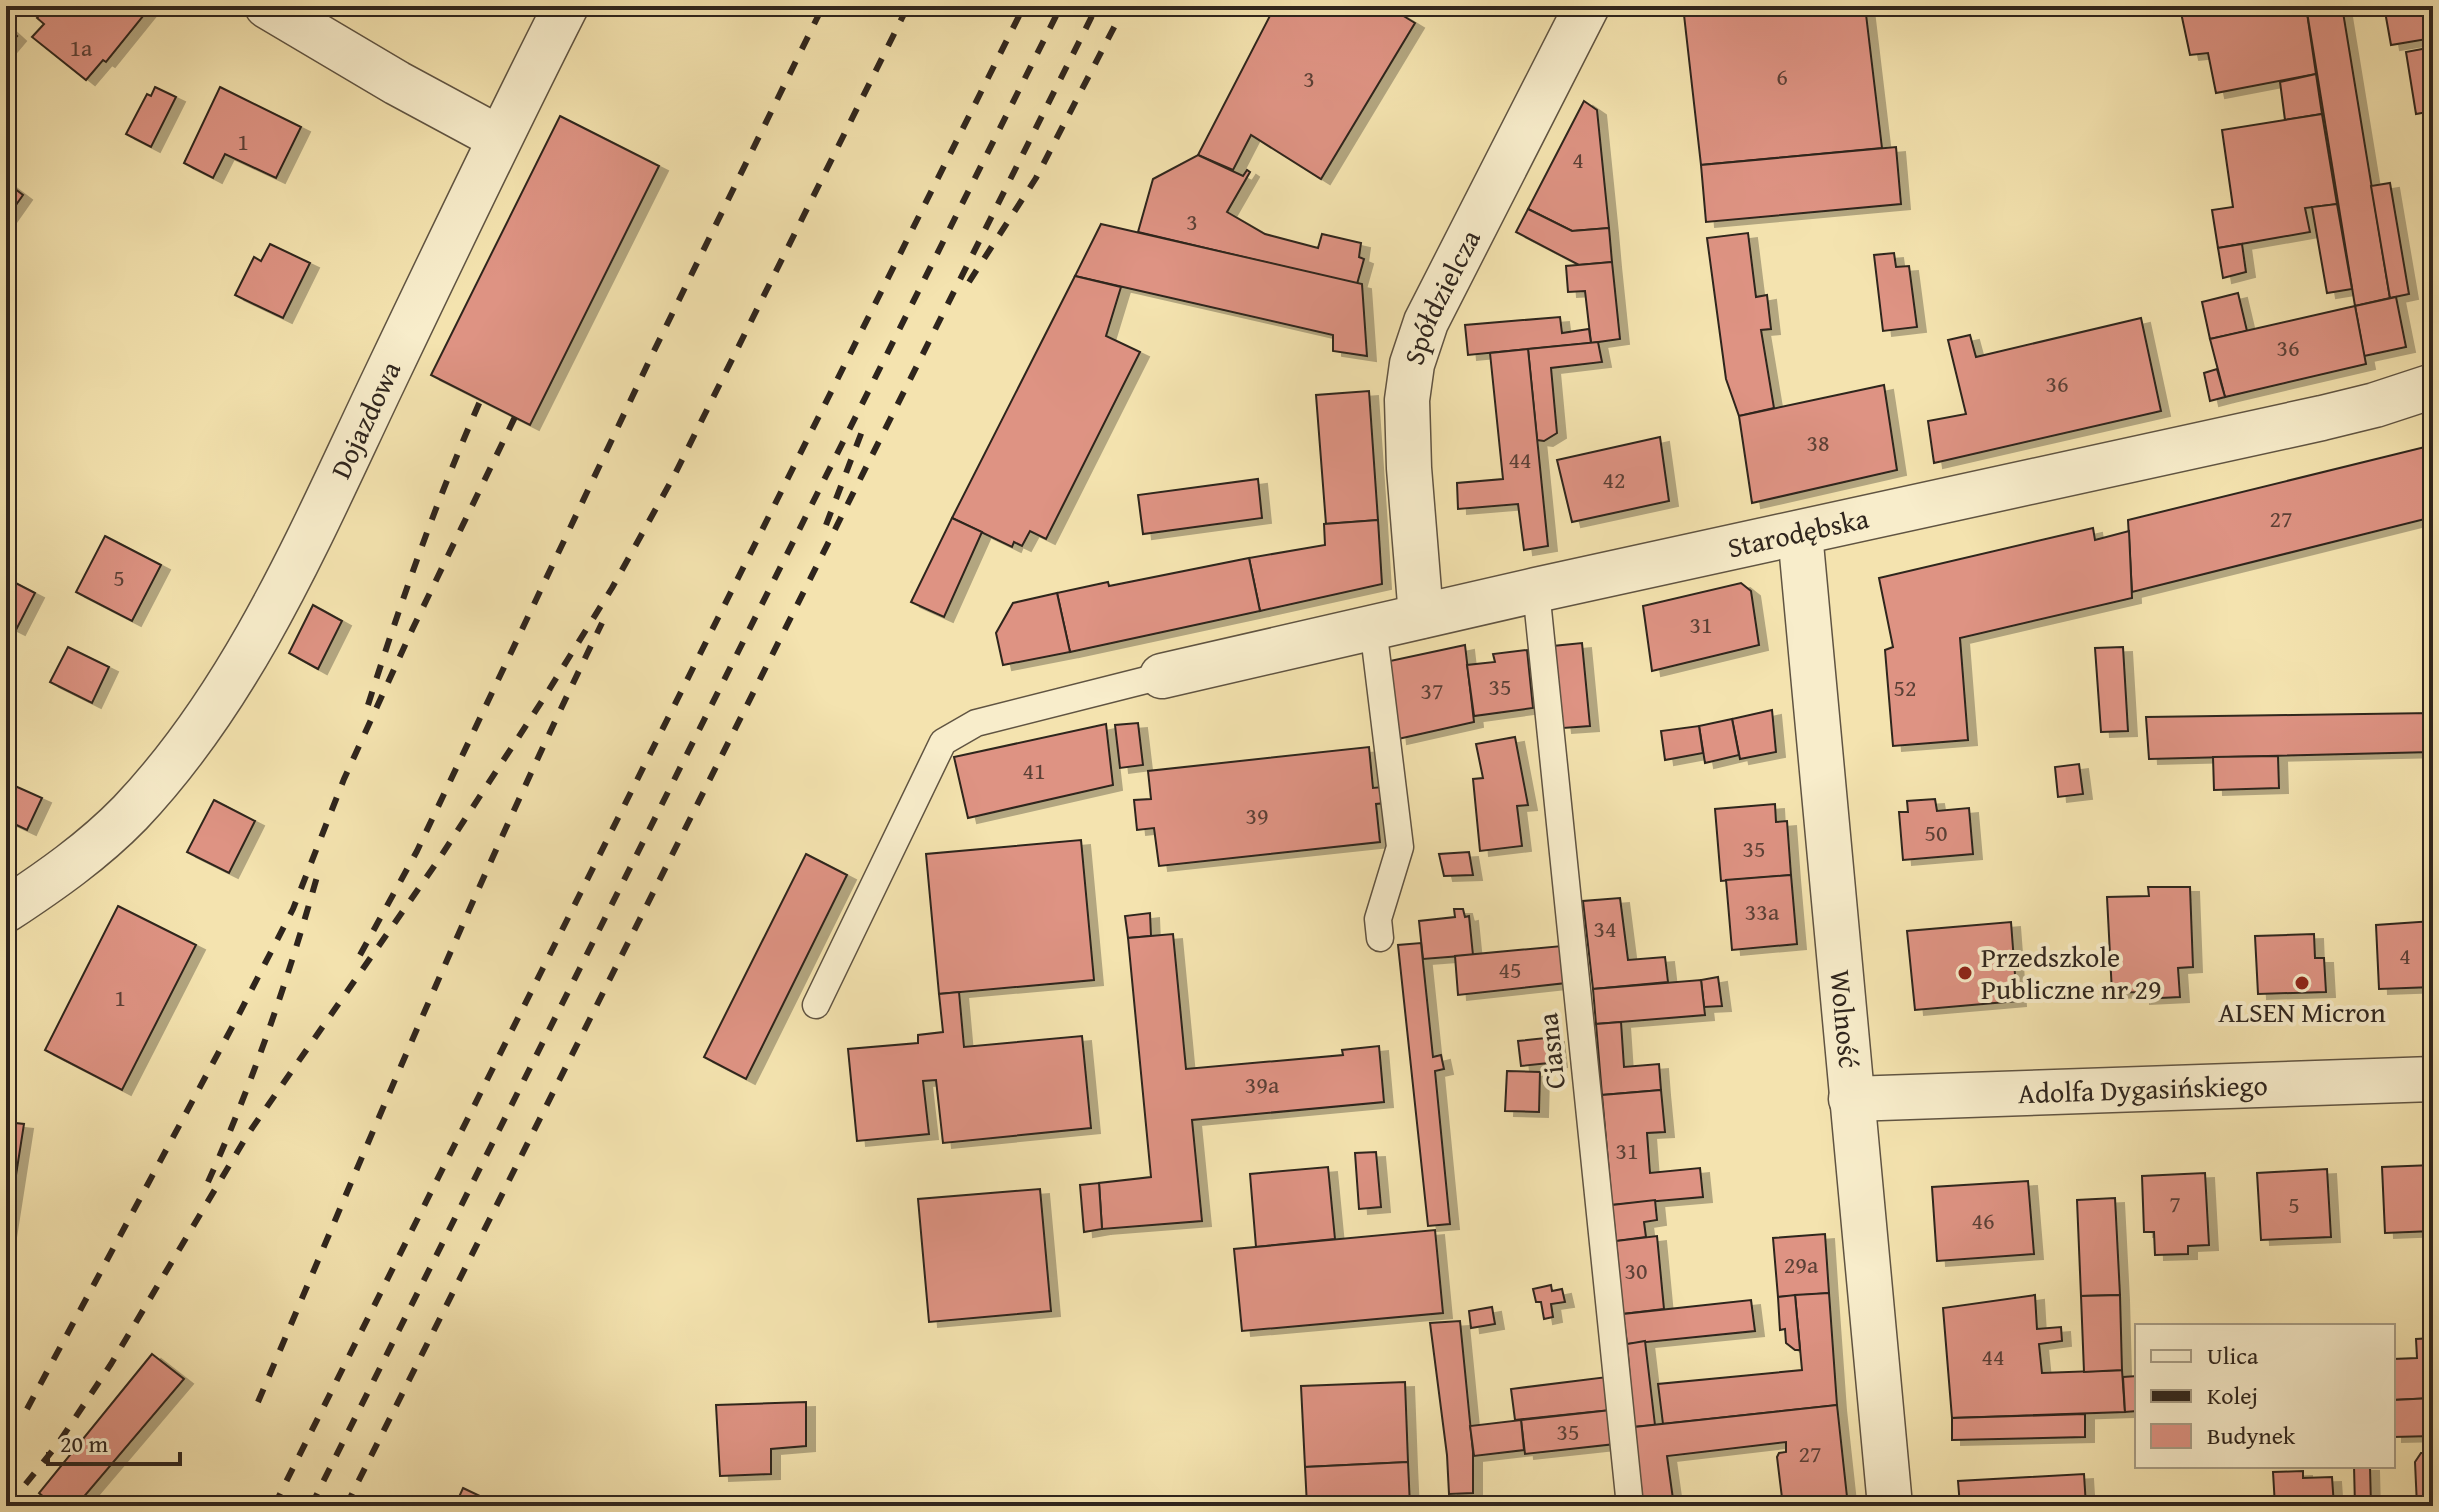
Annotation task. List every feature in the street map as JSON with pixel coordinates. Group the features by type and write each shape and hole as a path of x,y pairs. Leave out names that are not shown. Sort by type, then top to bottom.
{"street":[{"path":"267,6 397,83 499,138"},
{"name":"Dojazdowa","path":"6,910 65,871 129,814 189,742 246,655 297,563 499,138 566,6"},
{"name":"Spółdzielcza","path":"1421,616 1409,468 1407,400 1412,364 1426,322 1587,6"},
{"name":"Starodębska","path":"1162,676 1536,590 2322,418 2433,386"},
{"name":"Wolność","path":"1800,533 1890,1506"},
{"name":"Adolfa Dygasińskiego","path":"1851,1099 2433,1079"}],"lane":[{"name":"Ciasna","path":"1536,590 1630,1506"},
{"path":"1373,627 1400,847 1378,919 1380,938"},
{"path":"816,1005 943,742 976,723 1162,676"}],"building":[{"path":"47,6 143,6 148,10 106,62 103,60 86,80 32,37 44,24 37,18"},
{"path":"1275,6 1387,6 1415,23 1321,179 1251,135 1233,170 1198,155"},
{"path":"1683,6 1865,6 1882,148 1701,165"},
{"path":"2306,6 2316,74 2216,93 2208,53 2190,55 2180,8"},
{"path":"2306,6 2342,6 2390,298 2355,306"},
{"path":"2384,6 2433,6 2433,38 2391,45"},
{"path":"6,26 17,36 6,49"},
{"path":"2433,47 2433,111 2416,114 2406,52"},
{"path":"2316,74 2322,114 2285,120 2280,82"},
{"path":"155,87 176,97 151,147 126,134 147,94 151,96"},
{"path":"220,87 301,127 276,178 225,154 213,178 184,163"},
{"path":"1584,101 1597,110 1609,228 1572,231 1528,209"},
{"path":"2322,114 2337,204 2305,208 2310,232 2218,248 2212,210 2233,207 2222,130"},
{"path":"560,116 659,166 530,425 431,375"},
{"path":"1896,147 1901,204 1706,222 1701,165"},
{"path":"1198,155 1243,176 1247,170 1250,172 1227,212 1265,234 1318,248 1322,234 1361,243 1359,257 1364,259 1357,284 1138,232 1153,179"},
{"path":"6,182 23,195 6,219"},
{"path":"2390,183 2409,294 2390,298 2371,186"},
{"path":"2337,204 2352,289 2327,293 2312,207"},
{"path":"1528,209 1572,231 1609,228 1612,262 1579,265 1516,232"},
{"path":"1101,224 1362,284 1367,356 1333,351 1333,335 1075,276"},
{"path":"1748,233 1756,297 1767,295 1771,329 1761,330 1774,408 1739,416 1726,379 1707,238"},
{"path":"270,244 310,263 283,318 235,295 254,257 261,261"},
{"path":"2242,244 2246,272 2223,278 2218,248"},
{"path":"1894,253 1896,267 1909,266 1917,327 1883,331 1874,255"},
{"path":"1612,262 1620,339 1591,343 1585,291 1568,292 1566,266"},
{"path":"1075,276 1121,287 1106,336 1140,352 1046,539 1030,531 1022,546 1014,542 1012,547 952,518"},
{"path":"2238,293 2247,331 2210,339 2202,302"},
{"path":"2396,297 2406,347 2364,356 2355,306"},
{"path":"2355,306 2366,364 2225,397 2210,339"},
{"path":"1560,317 1562,333 1589,329 1591,343 1468,355 1465,325"},
{"path":"2141,318 2161,411 1934,463 1928,421 1966,414 1948,340 1970,335 1976,357"},
{"path":"1598,342 1602,362 1551,368 1557,433 1544,441 1537,440 1528,349"},
{"path":"1528,349 1548,546 1524,550 1518,504 1458,509 1457,483 1503,479 1490,353"},
{"path":"2217,369 2225,397 2210,401 2204,373"},
{"path":"1884,385 1897,470 1752,503 1739,416"},
{"path":"1369,391 1378,520 1326,524 1316,395"},
{"path":"1660,437 1669,501 1572,522 1557,460"},
{"path":"2433,445 2433,517 2132,592 2128,520"},
{"path":"1258,479 1262,518 1143,534 1138,495"},
{"path":"952,518 982,532 944,617 911,602"},
{"path":"1378,520 1382,584 1260,611 1249,558 1325,545 1324,524"},
{"path":"2093,528 2095,540 2129,531 2132,598 1960,638 1968,740 1893,746 1885,650 1893,647 1879,578"},
{"path":"105,536 161,565 132,621 76,592"},
{"path":"1249,558 1260,611 1070,652 1057,593 1108,582 1109,586"},
{"path":"6,578 35,593 16,630 6,625"},
{"path":"1741,583 1751,591 1759,645 1652,671 1643,606"},
{"path":"1057,593 1070,652 1003,665 996,633 1013,603"},
{"path":"313,605 342,621 318,669 289,653"},
{"path":"1582,643 1590,726 1563,728 1553,646"},
{"path":"1465,645 1474,722 1398,739 1390,661"},
{"path":"68,647 109,667 92,703 50,682"},
{"path":"2123,647 2128,731 2101,732 2095,648"},
{"path":"1527,650 1533,708 1474,716 1467,665 1495,662 1493,654"},
{"path":"1772,710 1776,752 1740,759 1732,719"},
{"path":"2433,713 2433,752 2149,759 2146,717"},
{"path":"1732,719 1739,755 1705,763 1699,726"},
{"path":"1138,723 1143,765 1120,768 1115,725"},
{"path":"1106,724 1113,785 968,818 954,757"},
{"path":"1699,726 1703,753 1665,760 1661,731"},
{"path":"1515,737 1528,805 1517,806 1522,846 1480,851 1473,779 1483,778 1476,744"},
{"path":"1369,747 1373,788 1383,787 1386,803 1376,804 1380,842 1159,866 1154,828 1137,830 1134,800 1151,799 1148,771"},
{"path":"2278,756 2279,788 2214,790 2213,757"},
{"path":"2079,764 2083,794 2058,797 2055,767"},
{"path":"6,782 42,798 27,830 6,820"},
{"path":"1935,799 1937,811 1969,808 1973,854 1903,860 1899,812 1908,812 1907,801"},
{"path":"214,800 255,821 229,873 187,852"},
{"path":"1775,804 1776,822 1787,821 1791,875 1721,881 1715,809"},
{"path":"1081,840 1094,980 939,994 926,854"},
{"path":"1469,852 1473,875 1444,876 1439,854"},
{"path":"806,854 847,875 746,1079 704,1057"},
{"path":"1791,875 1797,944 1732,950 1726,880"},
{"path":"2148,887 2190,887 2193,967 2178,968 2180,997 2141,999 2141,992 2112,993 2107,897 2149,896"},
{"path":"1620,898 1628,960 1665,957 1668,982 1593,989 1583,901"},
{"path":"118,906 196,945 122,1090 45,1050"},
{"path":"1454,909 1463,909 1465,917 1469,916 1473,955 1423,959 1419,921 1455,917"},
{"path":"1150,913 1151,936 1128,938 1125,916"},
{"path":"2433,921 2433,987 2379,989 2376,925"},
{"path":"2011,922 2017,1001 1915,1010 1907,931"},
{"path":"1173,934 1186,1069 1343,1055 1342,1050 1379,1046 1384,1102 1192,1120 1202,1221 1102,1229 1099,1183 1151,1177 1128,938"},
{"path":"2314,934 2315,958 2324,958 2326,992 2258,994 2255,936"},
{"path":"1421,943 1433,1057 1441,1055 1444,1069 1435,1071 1450,1224 1428,1226 1398,945"},
{"path":"1562,946 1566,983 1458,995 1455,956"},
{"path":"1718,977 1722,1006 1704,1007 1701,980"},
{"path":"1701,980 1705,1015 1596,1024 1593,989"},
{"path":"959,992 964,1047 1082,1036 1091,1128 943,1143 936,1080 923,1081 929,1134 857,1141 848,1049 918,1043 918,1035 943,1032 939,994"},
{"path":"1621,1022 1624,1067 1659,1064 1661,1090 1602,1095 1596,1024"},
{"path":"1555,1037 1558,1062 1521,1066 1518,1041"},
{"path":"1507,1071 1540,1072 1539,1112 1505,1111"},
{"path":"1661,1090 1665,1132 1647,1133 1650,1173 1700,1168 1703,1197 1612,1205 1602,1095"},
{"path":"6,1122 24,1124 6,1239"},
{"path":"1376,1152 1381,1207 1359,1209 1355,1153"},
{"path":"2433,1165 2433,1231 2385,1233 2382,1167"},
{"path":"1328,1167 1335,1239 1256,1247 1250,1174"},
{"path":"2327,1169 2331,1237 2261,1240 2257,1173"},
{"path":"2205,1173 2209,1245 2188,1246 2188,1254 2155,1255 2154,1232 2144,1232 2142,1176"},
{"path":"2028,1181 2034,1254 1937,1261 1932,1187"},
{"path":"1099,1183 1102,1229 1084,1232 1080,1185"},
{"path":"1040,1189 1051,1311 929,1322 918,1199"},
{"path":"2115,1198 2120,1295 2081,1296 2077,1200"},
{"path":"1655,1200 1657,1220 1644,1222 1646,1237 1616,1241 1612,1205"},
{"path":"1435,1230 1443,1313 1242,1331 1234,1249"},
{"path":"1825,1234 1829,1293 1778,1297 1773,1238"},
{"path":"1657,1236 1664,1309 1623,1314 1616,1241"},
{"path":"1551,1285 1552,1291 1562,1289 1565,1302 1551,1304 1553,1317 1544,1319 1541,1302 1536,1302 1533,1289"},
{"path":"1829,1293 1837,1405 1663,1424 1658,1384 1802,1370 1795,1295"},
{"path":"1795,1295 1800,1350 1786,1343 1785,1329 1780,1330 1778,1297"},
{"path":"2035,1295 2037,1329 2061,1327 2062,1341 2039,1344 2042,1373 2122,1370 2125,1412 1952,1418 1943,1308"},
{"path":"2120,1295 2122,1370 2084,1372 2081,1296"},
{"path":"1751,1300 1755,1331 1627,1344 1623,1314"},
{"path":"1492,1307 1495,1324 1471,1328 1469,1311"},
{"path":"1460,1321 1473,1452 1473,1493 1449,1494 1430,1323"},
{"path":"2433,1338 2433,1398 2395,1400 2395,1359 2417,1358 2416,1339"},
{"path":"1645,1341 1655,1425 1634,1427 1627,1344"},
{"path":"152,1354 184,1379 76,1506 55,1506 39,1493"},
{"path":"2135,1376 2135,1411 2125,1412 2123,1377"},
{"path":"1607,1377 1611,1410 1515,1420 1511,1389"},
{"path":"1405,1382 1408,1462 1305,1467 1301,1386"},
{"path":"2433,1398 2433,1436 2395,1437 2395,1400"},
{"path":"806,1402 806,1446 771,1449 771,1474 720,1476 716,1405"},
{"path":"1837,1405 1848,1506 1783,1506 1777,1457 1779,1453 1786,1452 1786,1442 1667,1456 1673,1499 1643,1503 1634,1427"},
{"path":"1611,1410 1615,1444 1525,1454 1521,1420"},
{"path":"2085,1414 2085,1437 1952,1440 1952,1418"},
{"path":"1521,1420 1524,1450 1474,1456 1470,1426"},
{"path":"2421,1453 2433,1453 2433,1506 2417,1506 2415,1462"},
{"path":"1408,1462 1410,1506 1307,1506 1305,1467"},
{"path":"2354,1468 2370,1468 2371,1506 2355,1506"},
{"path":"2303,1471 2303,1478 2332,1477 2334,1506 2275,1506 2273,1472"},
{"path":"2084,1474 2086,1506 1960,1506 1958,1481"},
{"path":"463,1488 482,1497 478,1506 455,1506"},
{"path":"1519,1496 1520,1506 1478,1506 1478,1501"},
{"path":"1711,1496 1712,1506 1643,1506 1643,1503"}],"railway":[{"path":"360,955 417,851 652,355 823,6"},
{"path":"8,1506 57,1445 111,1364 248,1134 437,862 612,588 675,474 908,6"},
{"path":"274,1506 1024,6"},
{"path":"311,1506 1061,6"},
{"path":"346,1506 1097,6"},
{"path":"969,282 1036,178 1125,6"},
{"path":"368,705 420,550 481,399"},
{"path":"27,1409 293,909 344,779 515,417"},
{"path":"826,525 866,421"},
{"path":"258,1402 468,913 602,623"},
{"path":"208,1182 270,1026 320,866"}],"place":[{"name":"Przedszkole Publiczne nr 29","path":"1965,973"},
{"name":"ALSEN Micron","path":"2302,983"}]}
